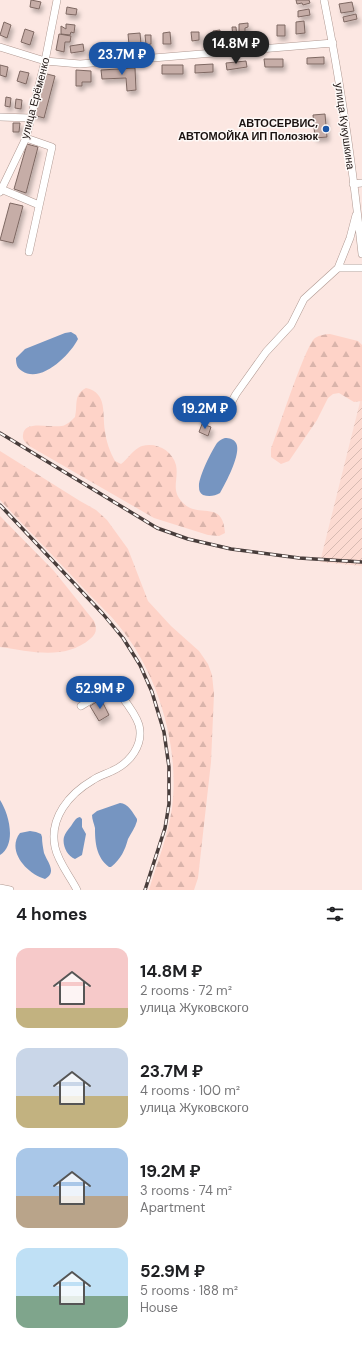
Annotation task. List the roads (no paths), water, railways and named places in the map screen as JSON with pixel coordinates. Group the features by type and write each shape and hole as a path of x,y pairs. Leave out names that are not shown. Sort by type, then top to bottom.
{"street":[{"name":"улица Ерёменко","path":"1,191 26,138 45,61 57,0"},
{"name":"улица Кукушкина","path":"324,0 333,43 353,184 359,202 357,210 362,254"},
{"path":"0,47 45,61 80,64 333,43"},
{"path":"0,117 30,118"},
{"path":"26,138 52,147 29,252"},
{"path":"353,184 362,183"},
{"path":"1,191 39,205"},
{"path":"230,405 236,394 266,352 291,325 304,299 338,268 350,238 357,210"},
{"path":"338,268 362,268"},
{"path":"77,890 58,857 55,847 54,829 56,819 63,806 72,795 94,779 113,771 124,764 139,745 140,736 139,725 136,718 116,689 112,687 81,706"},
{"path":"0,888 10,890"}],"water":[{"path":"71,332 76,335 78,339 69,353 54,366 38,374 30,374 20,370 16,358 25,349"},
{"path":"225,438 236,443 237,454 235,461 220,493 212,496 203,495 200,492 199,483 203,471 217,443"},
{"path":"0,800 6,813 10,836 5,850 0,855"},
{"path":"123,803 130,809 137,821 122,854 111,867 109,867 101,859 97,849 92,815 97,811"},
{"path":"80,817 82,819 82,827 86,834 82,855 75,859 67,853 64,847 64,836 76,819"},
{"path":"30,831 41,834 42,837 44,853 51,870 49,876 45,879 25,867 17,854 15,847 16,840 20,833"}],"railway":[{"path":"0,433 157,528 188,539 231,549 299,558 362,562"},
{"path":"0,505 103,614 123,638 140,665 152,692 164,732 169,767 169,804 165,828 145,890"}],"place":[{"name":"АВТОСЕРВИС, АВТОМОЙКА ИП Полозюк","path":"326,129"}]}
